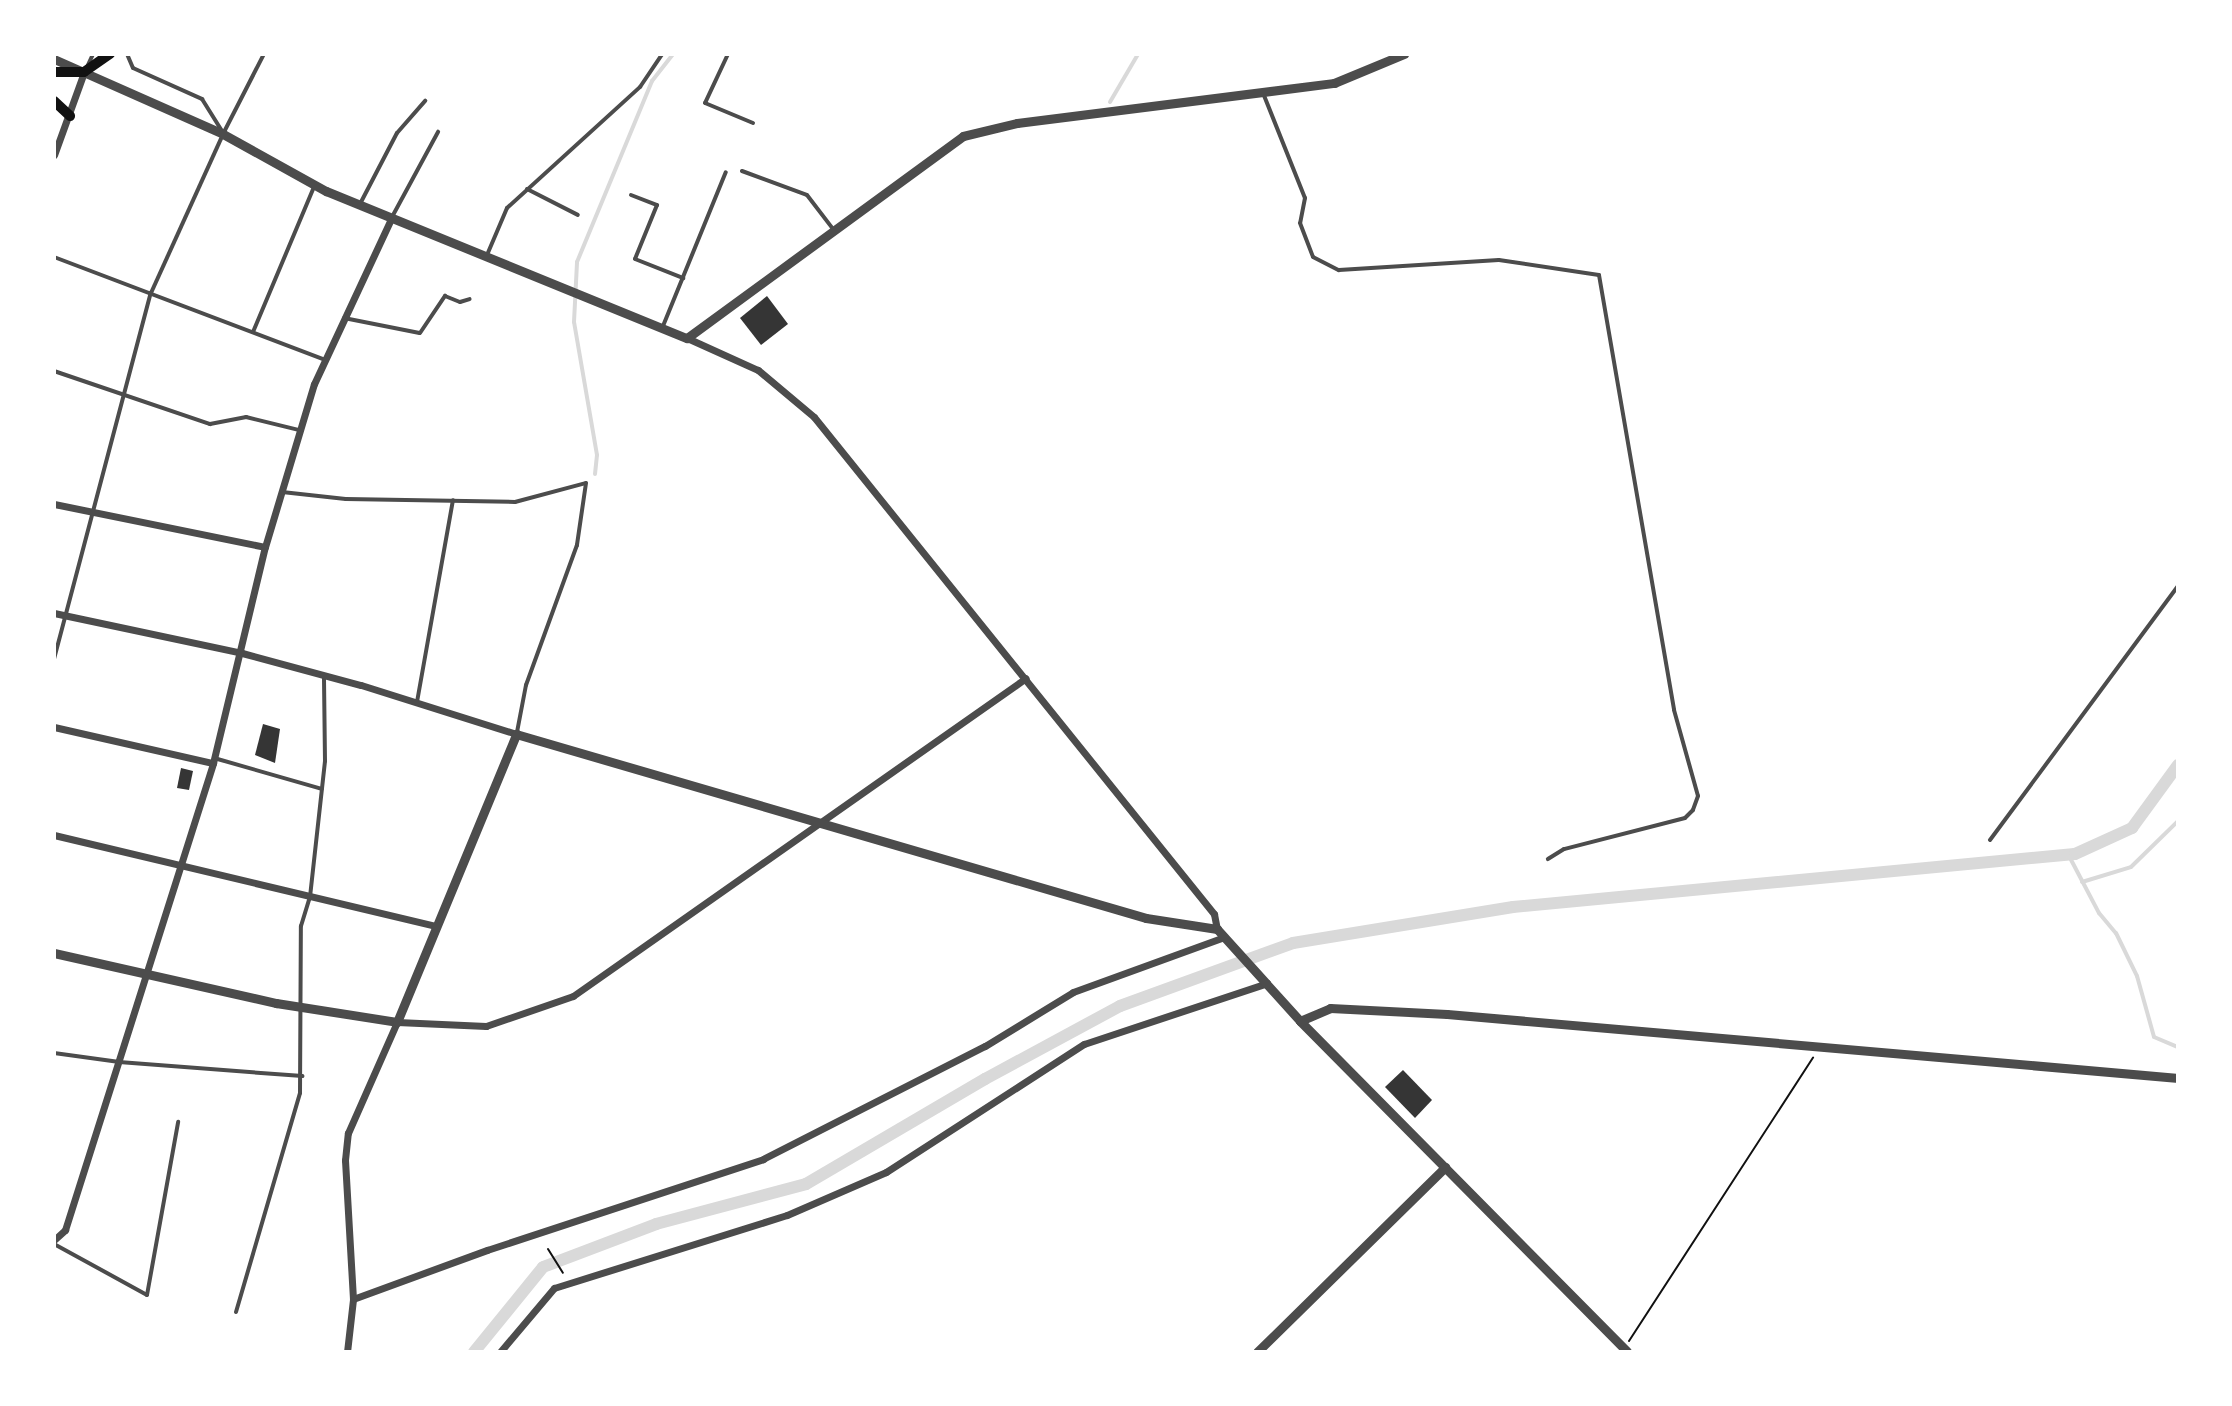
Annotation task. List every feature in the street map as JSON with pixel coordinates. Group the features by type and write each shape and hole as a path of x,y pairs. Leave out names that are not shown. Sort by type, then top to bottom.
{"main road":[{"path":"54,72 84,72 110,54"},
{"path":"54,101 70,116"}],"street":[{"path":"687,338 963,136 1017,123 1334,83 1404,54"},
{"path":"54,59 223,134 314,185 663,326 758,370 814,417 1214,914 1217,929 1226,940 1300,1021 1626,1350"},
{"path":"54,155 84,72"},
{"path":"54,1242 65,1230 213,760 242,653 265,547 299,430 325,360 392,217"},
{"path":"54,504 265,547"},
{"path":"54,613 242,653 1146,918 1217,929"},
{"path":"54,953 303,1007 397,1022 486,1026 573,996 1026,678"},
{"path":"54,727 213,760"},
{"path":"347,1352 353,1299 345,1160 348,1133 516,734"},
{"path":"54,835 436,926"},
{"path":"353,1299 487,1250 763,1159 985,1046 1073,992 1226,940"},
{"path":"500,1352 554,1288 787,1215 886,1172 1084,1044 1267,983"},
{"path":"1300,1021 1330,1008 1447,1014 2178,1078"},
{"path":"1257,1352 1445,1167"}],"lane":[{"path":"84,72 93,54"},
{"path":"127,54 133,68 202,99 223,134"},
{"path":"54,659 151,293 223,134 264,54"},
{"path":"487,255 507,208 640,87 662,54"},
{"path":"728,54 705,103 753,123"},
{"path":"1263,93 1305,198 1300,223 1313,257 1339,270 1499,260 1599,275 1674,710 1698,796 1693,810 1685,818 1564,849 1548,859"},
{"path":"360,204 397,133 425,101"},
{"path":"392,217 438,132"},
{"path":"742,171 807,195 834,231"},
{"path":"663,326 726,172"},
{"path":"253,332 314,185"},
{"path":"527,189 578,215"},
{"path":"631,195 657,205 635,259 683,278"},
{"path":"54,257 325,360"},
{"path":"344,318 420,333 445,296 460,302 470,299"},
{"path":"54,371 210,424 246,417 299,430"},
{"path":"282,492 346,499 515,502 586,483 577,545 526,685 516,734"},
{"path":"417,704 453,500"},
{"path":"1990,840 2178,586"},
{"path":"236,1312 302,1076 301,926 310,897 325,761 324,676"},
{"path":"213,760 322,789"},
{"path":"54,1053 119,1062 302,1076"},
{"path":"54,1242 147,1295 178,1122"}],"path":[{"path":"1626,1350 1821,1047"},
{"path":"548,1249 569,1280"}],"building":[{"path":"767,296 788,324 761,345 740,318"},
{"path":"263,724 280,729 275,763 255,755"},
{"path":"181,768 193,771 189,790 177,788"},
{"path":"1403,1070 1432,1100 1415,1118 1385,1087"}],"waterway":[{"path":"595,474 597,455 574,322 577,262 652,81 673,54"},
{"path":"1110,102 1138,54"},
{"path":"474,1352 543,1267 656,1224 806,1184 985,1079 1120,1006 1293,943 1513,907 2075,854 2132,828 2178,765"},
{"path":"2082,882 2131,867 2178,821"},
{"path":"2068,854 2099,913 2116,933 2137,976 2154,1037 2178,1047"}]}
